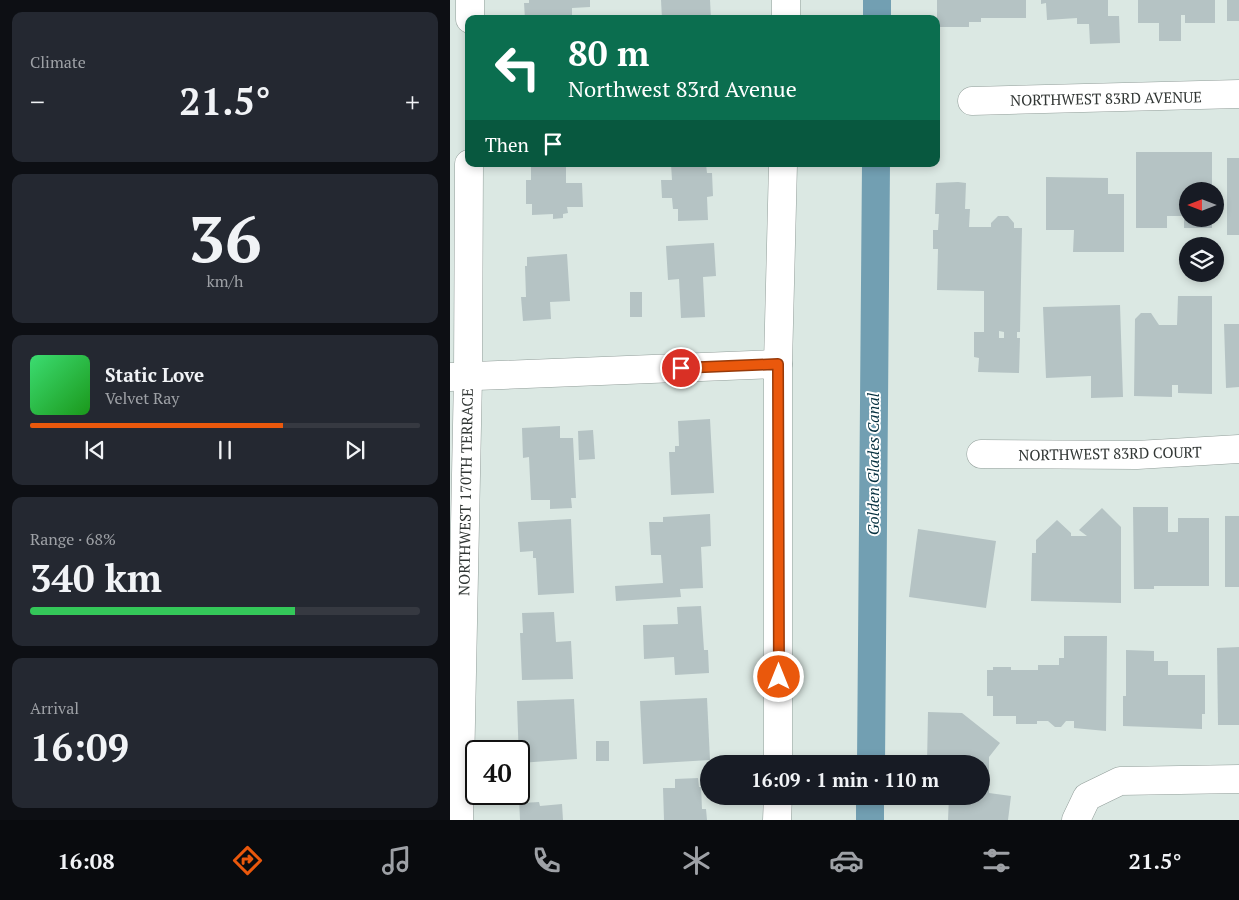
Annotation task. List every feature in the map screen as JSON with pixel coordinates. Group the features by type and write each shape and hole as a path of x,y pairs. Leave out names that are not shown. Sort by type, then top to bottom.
{"street":[{"path":"470,0 470,15"},
{"path":"786,0 786,15"},
{"name":"NORTHWEST 83RD AVENUE","path":"972,100 1239,94"},
{"name":"NORTHWEST 170TH TERRACE","path":"459,820 459,377 469,167"},
{"path":"778,755 778,364 783,167"},
{"path":"459,377 778,364"},
{"name":"NORTHWEST 83RD COURT","path":"980,454 1137,455 1239,450"},
{"path":"1081,808 1120,781 1239,779"},
{"path":"777,820 778,805"}],"building":[{"path":"529,0 590,0 590,7 572,8 572,15 525,15 524,3 529,3"},
{"path":"661,0 710,0 711,15 662,15"},
{"path":"937,0 1026,0 1026,18 981,18 981,22 969,22 969,27 940,27 940,15 937,15"},
{"path":"1041,0 1108,0 1108,16 1119,16 1120,43 1090,44 1089,24 1077,24 1077,18 1047,20 1046,3 1041,4"},
{"path":"1138,0 1215,0 1215,23 1185,23 1185,15 1181,15 1181,41 1159,41 1159,23 1138,23"},
{"path":"1227,0 1239,0 1239,21 1227,21"},
{"path":"1136,152 1212,152 1212,182 1179,182 1179,216 1167,216 1167,228 1136,228"},
{"path":"1227,158 1239,158 1239,235 1227,235"},
{"path":"531,167 566,167 566,183 582,183 583,207 567,207 568,213 563,214 563,218 553,219 553,214 532,215 532,204 526,204 526,180 531,180"},
{"path":"671,167 706,167 707,173 712,173 713,196 707,197 708,220 678,221 678,209 673,209 672,198 662,198 661,180 672,180"},
{"path":"1046,177 1108,178 1108,194 1124,194 1124,252 1073,252 1074,230 1046,230"},
{"path":"936,183 966,183 965,209 970,209 969,227 991,227 991,223 998,216 1008,216 1014,223 1014,228 1022,228 1020,332 1017,332 1017,338 1020,338 1019,373 978,372 979,358 974,357 974,332 984,332 984,291 937,290 938,249 933,249 933,230 938,230 939,214 935,214","holes":["999,331 1004,332 1004,338 999,338"]},
{"path":"714,243 716,276 703,277 705,317 681,318 679,279 668,280 666,246"},
{"path":"567,254 570,301 550,302 551,319 523,321 521,297 526,297 525,266 527,266 527,257"},
{"path":"630,292 642,292 642,317 630,317"},
{"path":"1178,296 1212,296 1212,394 1178,393 1178,385 1172,385 1172,397 1134,396 1135,319 1141,313 1151,313 1159,325 1177,325"},
{"path":"1120,305 1123,397 1091,398 1091,376 1046,378 1043,307"},
{"path":"1224,324 1239,324 1239,387 1226,388"},
{"path":"710,419 714,493 671,495 669,452 675,452 675,446 679,446 678,421"},
{"path":"560,426 560,438 573,438 576,498 571,498 572,508 550,509 550,500 531,500 529,457 523,458 522,428"},
{"path":"593,430 595,459 579,460 578,431"},
{"path":"1133,507 1168,507 1168,532 1178,532 1178,518 1209,518 1209,586 1154,586 1154,589 1134,589"},
{"path":"1102,508 1121,527 1121,603 1031,601 1032,553 1036,553 1036,540 1057,520 1071,533 1071,536 1087,536 1079,530"},
{"path":"710,514 711,546 701,547 703,588 680,589 681,597 616,601 615,586 663,583 661,555 651,555 649,522 663,522 663,517"},
{"path":"1225,516 1239,516 1239,587 1225,587"},
{"path":"571,519 574,593 538,595 536,558 533,558 533,551 520,552 518,522"},
{"path":"918,529 996,541 986,608 909,597"},
{"path":"701,606 704,650 708,650 709,673 675,675 674,657 644,659 643,625 678,624 677,607"},
{"path":"554,612 556,642 571,641 573,679 522,680 520,633 523,633 522,613"},
{"path":"1064,636 1107,636 1106,731 1074,728 1074,721 1066,721 1061,727 1055,727 1048,721 1037,721 1037,724 1016,724 1016,716 993,716 993,696 987,696 987,670 993,670 993,667 1011,667 1011,670 1038,670 1038,665 1059,665 1059,658 1064,658"},
{"path":"1239,647 1239,725 1218,725 1217,648"},
{"path":"1126,650 1154,651 1154,661 1168,661 1168,675 1205,675 1205,714 1202,714 1202,729 1123,726 1123,696 1126,696"},
{"path":"707,698 710,755 700,755 700,761 643,764 640,701"},
{"path":"574,699 577,759 530,762 530,740 518,740 517,701"},
{"path":"928,712 962,713 1000,743 990,756 927,755"},
{"path":"596,741 609,741 609,761 596,761"},
{"path":"698,778 700,805 702,805 702,809 706,809 707,820 664,820 663,788 675,788 675,779"},
{"path":"990,793 1011,796 1008,820 948,820 949,805 990,805"},
{"path":"539,802 540,806 562,804 563,820 520,820 519,805 530,805 530,803"}],"waterway":[{"name":"Golden Glades Canal","path":"877,0 877,15"},
{"name":"Golden Glades Canal","path":"871,755 876,167"},
{"name":"Golden Glades Canal","path":"870,805 870,820"}],"route":[{"path":"681,368 778,364 779,677"}]}
